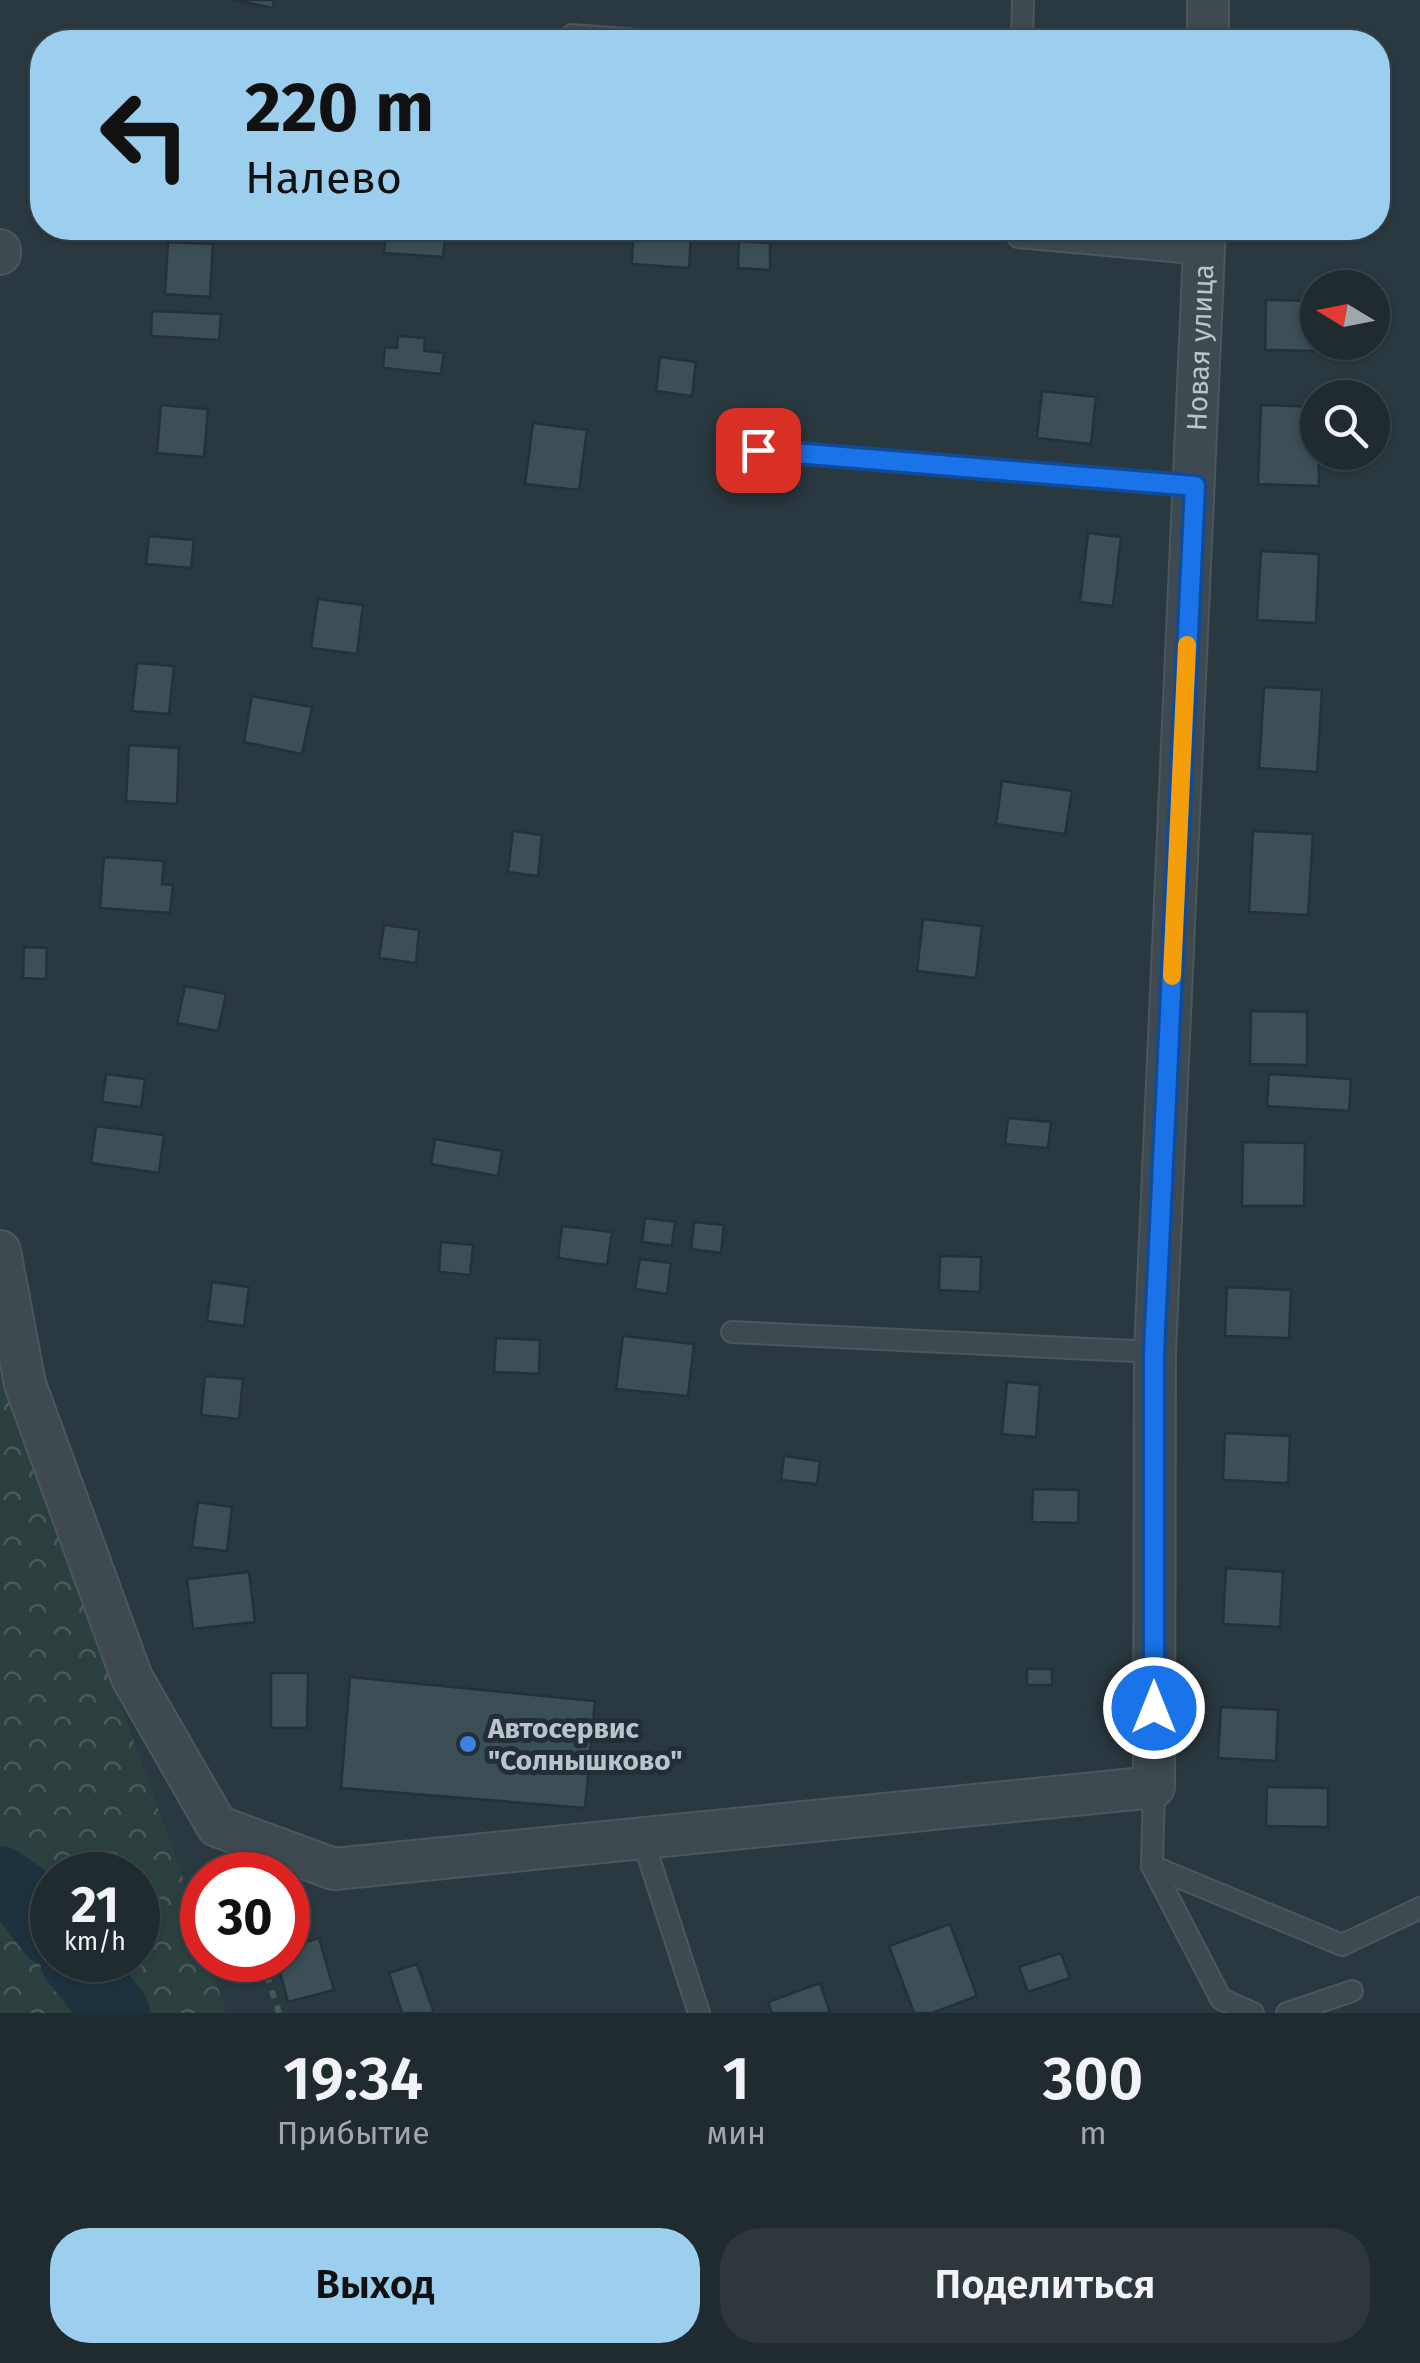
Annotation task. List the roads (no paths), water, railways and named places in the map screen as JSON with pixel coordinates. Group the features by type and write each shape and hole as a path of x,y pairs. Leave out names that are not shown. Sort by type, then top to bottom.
{"street":[{"path":"1208,0 1208,30"},
{"name":"Новая улица","path":"1154,1787 1154,1352 1205,241"},
{"path":"0,1251 25,1384 132,1678 217,1826 334,1869 1154,1787"}],"lane":[{"path":"1022,30 1023,0"},
{"path":"1158,240 1205,241"},
{"path":"758,450 1195,486"},
{"path":"732,1332 1154,1352"},
{"path":"1154,1787 1152,1866 1221,1999 1253,2013"},
{"path":"642,1837 699,2013"},
{"path":"1152,1866 1342,1945 1420,1908"},
{"path":"1286,2013 1352,1990"}],"waterway":[{"path":"0,1880 30,1904"},
{"path":"91,1982 116,2013"}],"place":[{"name":"Автосервис \"Солнышково\"","path":"468,1744"}]}
